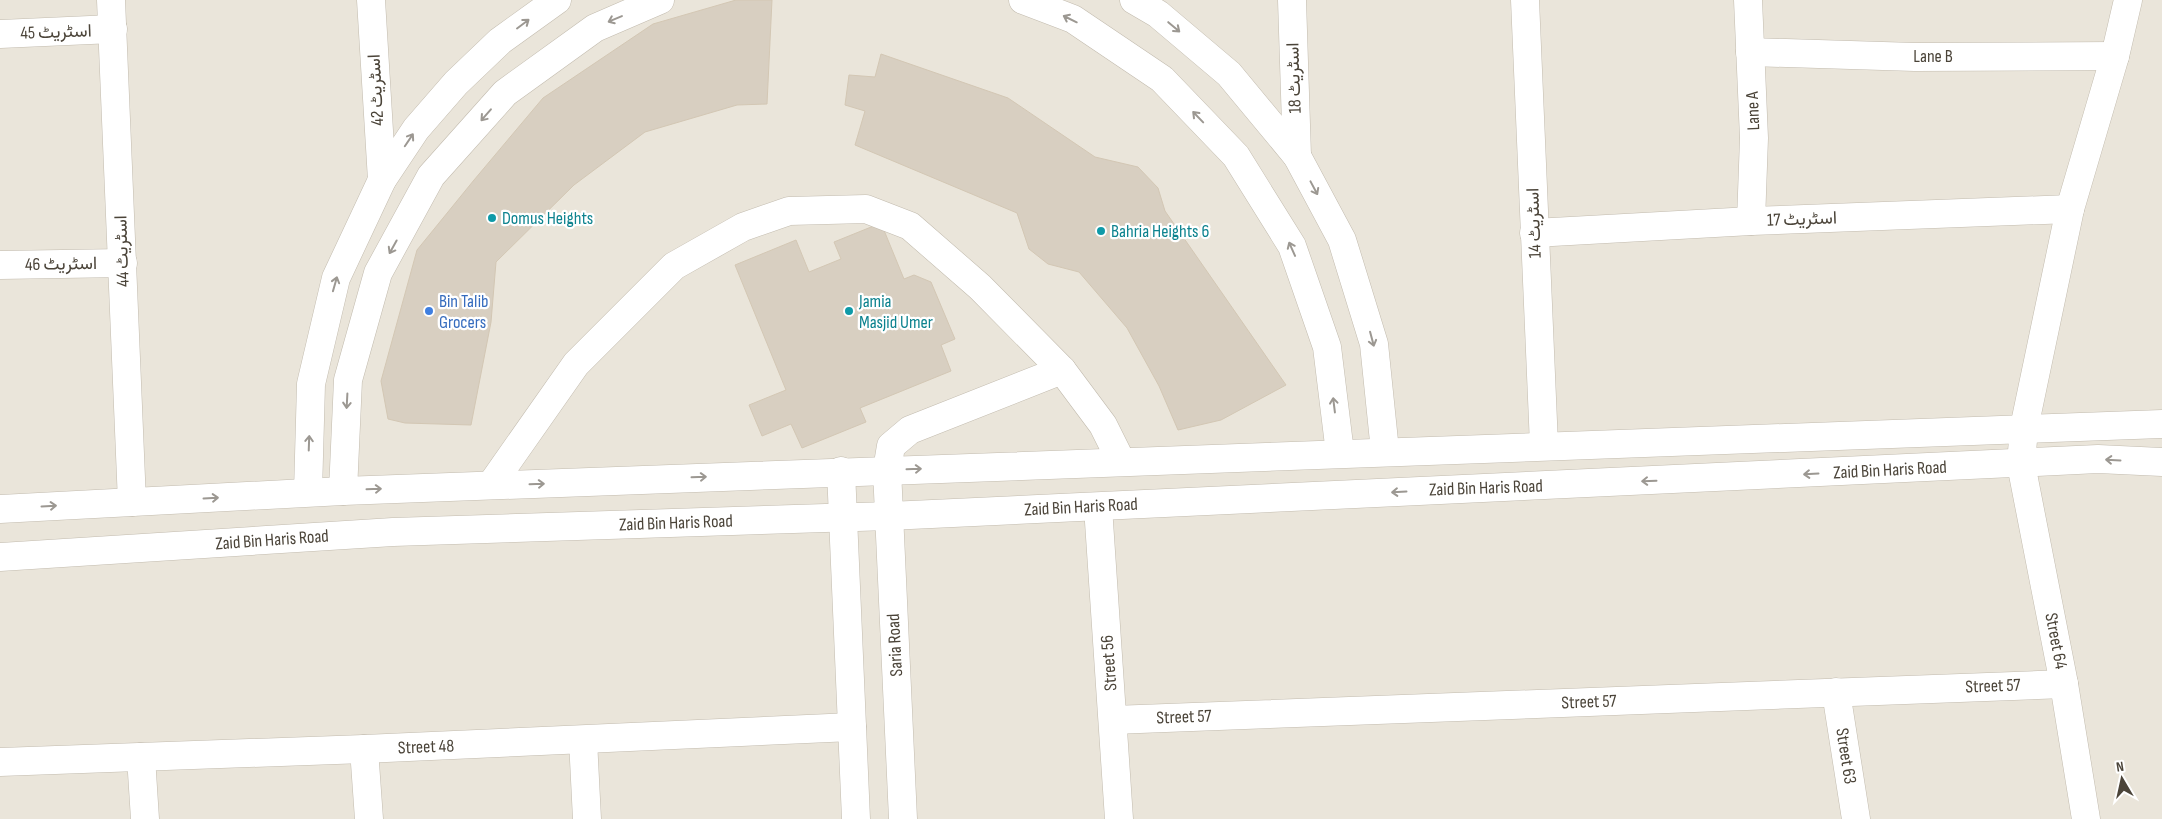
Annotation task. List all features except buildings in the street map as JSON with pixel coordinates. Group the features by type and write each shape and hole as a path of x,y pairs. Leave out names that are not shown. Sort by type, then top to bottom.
{"street":[{"name":"اسٹریٹ 44","path":"111,0 132,502"},
{"name":"اسٹریٹ 42","path":"371,0 382,180"},
{"path":"308,492 311,384 336,278 382,180 416,129 456,82 500,41 557,0"},
{"path":"343,490 348,380 378,273 431,176 505,93 595,28 660,0"},
{"path":"1023,0 1073,20 1162,79 1236,156 1292,246 1327,347 1340,453"},
{"path":"1134,0 1158,14 1229,74 1297,156 1342,240 1374,344 1385,451"},
{"name":"اسٹریٹ 18","path":"1292,0 1297,156"},
{"name":"اسٹریٹ 14","path":"1525,0 1544,445"},
{"name":"Lane A","path":"1748,0 1754,138 1751,221"},
{"name":"Street 64","path":"2086,819 2064,684 2021,464 2024,428 2070,209 2115,56 2128,0"},
{"name":"اسٹریٹ 45","path":"0,34 113,29"},
{"name":"Lane B","path":"1750,52 1915,56 2115,56"},
{"path":"491,485 576,364 674,266 743,227 789,211 866,209 910,226 980,287 1062,370 1103,425 1121,461"},
{"name":"اسٹریٹ 17","path":"1534,233 1751,221 2070,209"},
{"name":"اسٹریٹ 46","path":"0,266 123,263"},
{"name":"Saria Road","path":"903,819 887,470 891,446 910,430 1062,370"},
{"name":"Zaid Bin Haris Road","path":"0,509 343,490 2162,424"},
{"name":"Zaid Bin Haris Road","path":"0,557 393,532 844,518 2098,459 2162,462"},
{"path":"841,472 856,819"},
{"name":"Street 56","path":"1098,507 1119,819"},
{"name":"Street 57","path":"1113,720 2064,684"},
{"name":"Street 63","path":"1836,692 1856,819"},
{"name":"Street 48","path":"0,762 364,749 852,727"},
{"path":"582,740 587,819"},
{"path":"364,749 369,819"},
{"path":"141,757 145,819"}],"shaded area":[{"path":"0,0 2162,0 2162,819 0,819"}],"place":[{"name":"Domus Heights","path":"492,218"},
{"name":"Bahria Heights 6","path":"1101,231"},
{"name":"Bin Talib Grocers","path":"429,311"},
{"name":"Jamia Masjid Umer","path":"849,311"}]}
